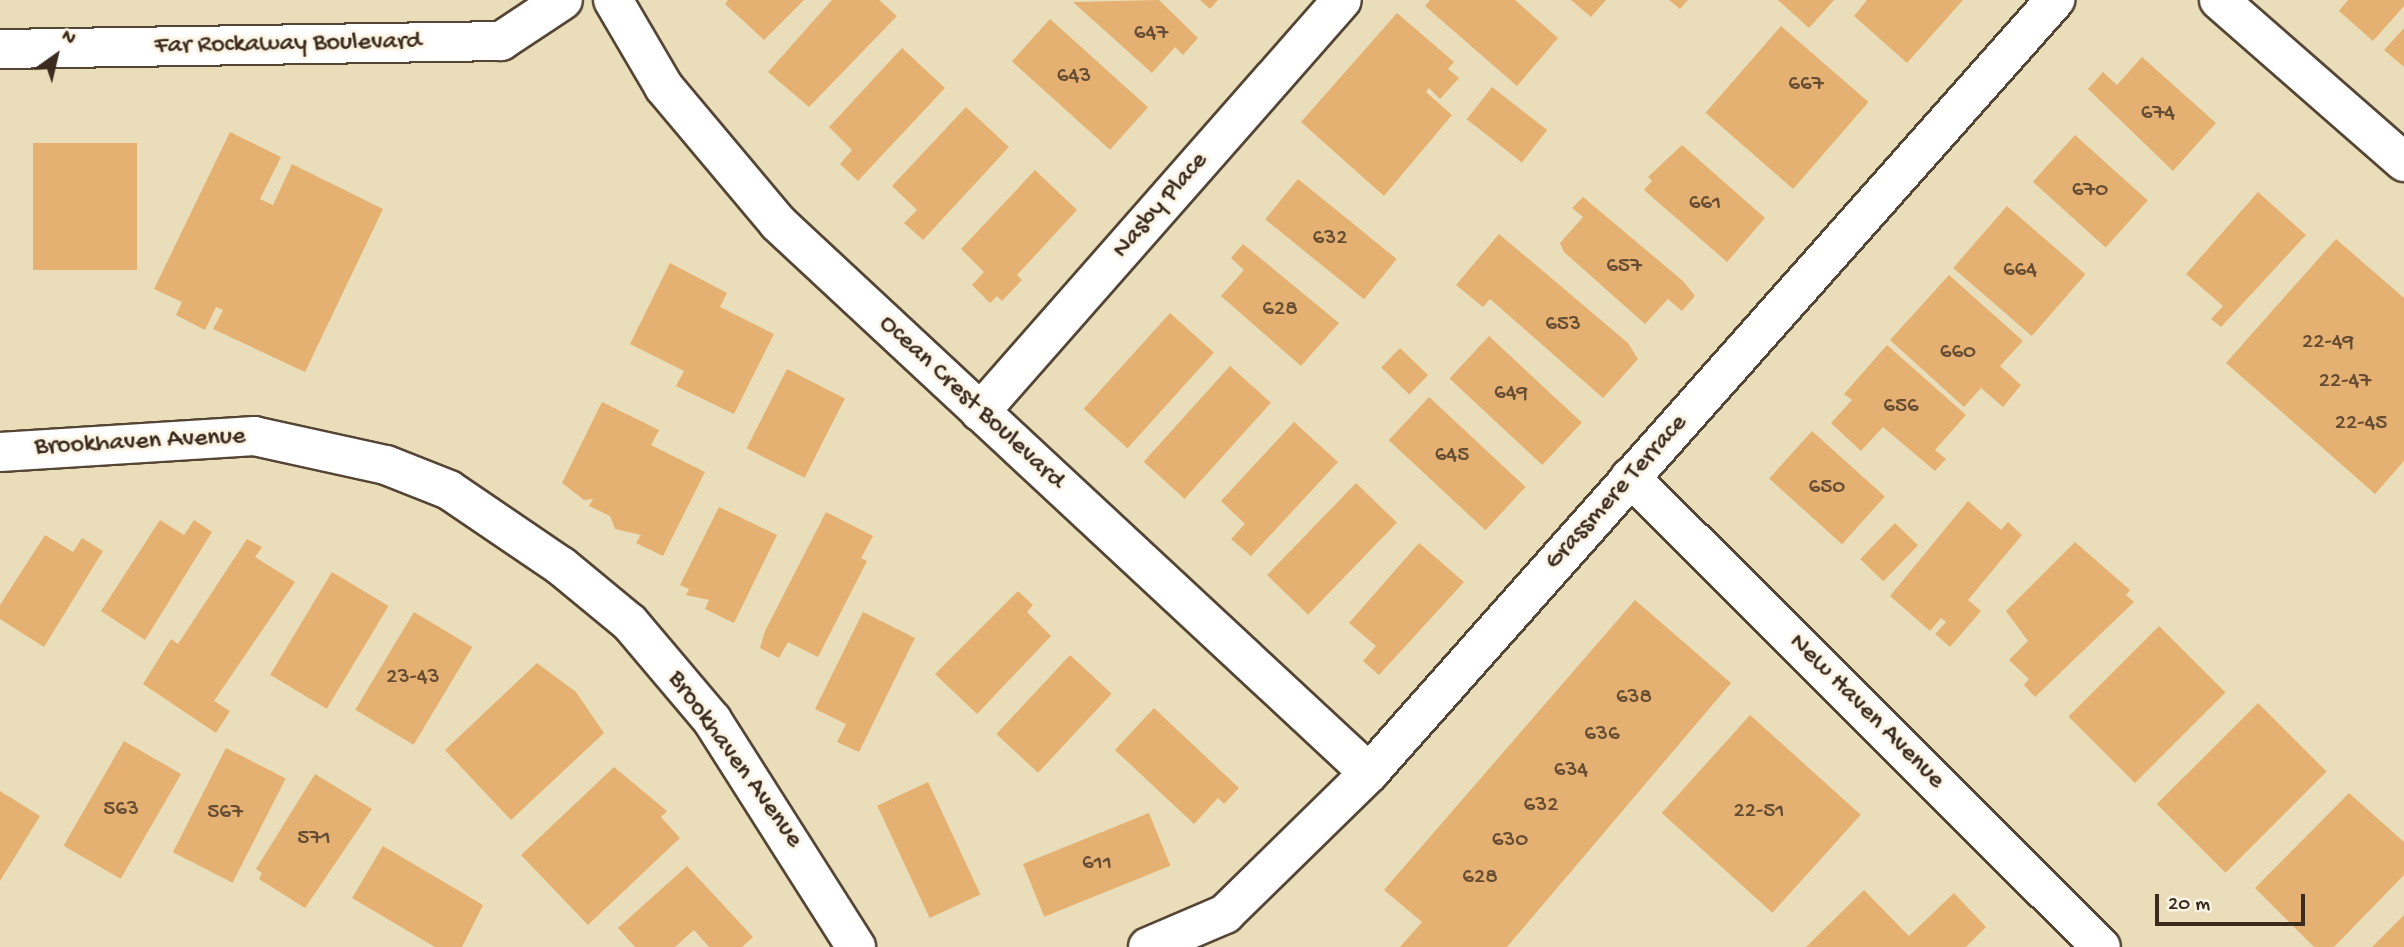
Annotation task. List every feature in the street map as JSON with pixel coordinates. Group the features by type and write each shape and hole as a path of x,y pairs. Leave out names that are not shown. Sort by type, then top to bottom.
{"street":[{"name":"Far Rockaway Boulevard","path":"0,50 501,41 563,0"},
{"name":"Ocean Crest Boulevard","path":"613,0 664,87 737,180 980,412 1369,773"},
{"name":"Nasby Place","path":"980,412 1342,0"},
{"name":"Grassmere Terrace","path":"1148,947 1225,914 1369,773 2055,0"},
{"path":"2219,0 2404,162"},
{"name":"Brookhaven Avenue","path":"0,452 254,436 386,465 449,490 544,553 630,623 712,720 856,947"},
{"name":"New Haven Avenue","path":"1630,477 2101,947"}],"building":[{"path":"728,0 804,0 764,40 725,4"},
{"path":"832,0 879,0 897,16 809,107 768,72"},
{"path":"1159,0 1198,38 1183,55 1175,47 1152,73 1073,2"},
{"path":"1200,0 1218,0 1210,9"},
{"path":"1430,0 1515,0 1558,38 1517,86 1425,6"},
{"path":"1571,0 1606,0 1591,17"},
{"path":"1669,0 1688,0 1680,9"},
{"path":"1778,0 1834,0 1809,28"},
{"path":"1867,0 1963,0 1907,63 1854,16"},
{"path":"2348,0 2404,0 2404,6 2373,41 2339,11"},
{"path":"1397,13 1454,62 1448,69 1459,78 1440,99 1429,88 1426,92 1452,115 1384,196 1301,122"},
{"path":"1050,19 1148,107 1110,150 1012,61"},
{"path":"1781,26 1869,102 1793,189 1706,113"},
{"path":"2404,28 2404,67 2384,50"},
{"path":"902,48 945,88 858,181 840,164 852,150 829,127"},
{"path":"2142,57 2216,123 2173,171 2088,89 2103,72 2117,85"},
{"path":"1492,87 1547,130 1522,162 1467,119"},
{"path":"966,107 1009,147 923,240 904,223 917,210 892,186"},
{"path":"230,132 281,157 260,199 273,205 292,164 383,209 305,372 213,329 223,310 216,307 205,330 176,315 182,302 154,289"},
{"path":"2075,135 2148,201 2106,247 2033,182"},
{"path":"33,143 137,143 137,270 33,270"},
{"path":"1682,145 1765,218 1727,262 1644,190 1652,181 1648,177"},
{"path":"1035,170 1077,210 1017,275 1022,280 1002,301 997,296 990,303 972,285 984,272 961,249"},
{"path":"1298,179 1397,259 1364,299 1265,219"},
{"path":"2258,192 2306,235 2221,327 2211,319 2223,306 2186,274"},
{"path":"1583,197 1683,281 1695,296 1682,311 1668,299 1645,324 1564,252 1560,243 1583,217 1572,208"},
{"path":"2007,206 2085,274 2032,336 1953,268"},
{"path":"1499,234 1628,343 1638,359 1603,398 1490,299 1483,307 1456,285"},
{"path":"2336,239 2404,298 2404,461 2375,494 2226,363"},
{"path":"1243,244 1339,323 1301,366 1221,296 1244,270 1231,258"},
{"path":"670,263 727,293 720,307 774,334 734,414 676,386 684,371 630,344"},
{"path":"1949,275 2023,341 2000,366 2021,385 2003,407 1981,388 1964,407 1890,340"},
{"path":"1170,313 1214,352 1128,448 1084,409"},
{"path":"1489,336 1582,423 1542,465 1449,378"},
{"path":"1887,345 1966,415 1935,450 1946,459 1935,471 1883,427 1861,451 1831,423 1852,400 1844,394"},
{"path":"1400,348 1428,375 1409,395 1381,367"},
{"path":"1230,366 1271,403 1185,499 1144,462"},
{"path":"787,369 845,399 805,478 747,448"},
{"path":"1429,397 1526,487 1485,530 1389,440"},
{"path":"602,402 659,430 651,445 705,472 663,556 636,543 641,535 615,529 610,516 589,506 593,499 584,500 562,483"},
{"path":"1294,422 1338,462 1251,556 1231,539 1245,524 1221,501"},
{"path":"1812,431 1885,497 1842,544 1769,479"},
{"path":"1356,483 1397,523 1308,615 1267,575"},
{"path":"1968,501 2001,530 2008,522 2022,535 1968,600 1981,611 1950,647 1935,634 1946,622 1941,618 1930,631 1890,596"},
{"path":"719,507 777,535 734,623 705,609 709,600 686,595 689,589 680,585"},
{"path":"826,512 873,536 861,558 867,561 818,657 788,642 779,658 760,648 765,631"},
{"path":"160,520 184,535 194,520 212,532 145,640 101,611"},
{"path":"1895,523 1918,545 1883,581 1860,559"},
{"path":"45,535 73,552 82,538 103,551 44,647 0,619 0,605"},
{"path":"247,539 262,547 255,557 295,582 214,701 230,711 216,733 143,684 171,639 178,644"},
{"path":"2075,542 2130,590 2126,595 2134,602 2035,697 2024,685 2029,679 2009,660 2028,641 2006,611"},
{"path":"1419,543 1464,582 1379,675 1363,661 1376,646 1349,623"},
{"path":"332,572 389,606 327,709 270,675"},
{"path":"1018,591 1033,605 1027,612 1051,636 977,714 935,674"},
{"path":"1635,600 1731,683 1507,947 1400,947 1422,922 1384,890"},
{"path":"414,612 472,647 414,745 355,710"},
{"path":"863,612 915,638 859,752 837,742 846,724 815,709"},
{"path":"2159,626 2225,692 2135,783 2068,717"},
{"path":"1070,655 1112,694 1038,773 996,734"},
{"path":"537,663 576,692 604,733 511,820 445,750"},
{"path":"2258,703 2327,772 2225,873 2157,804"},
{"path":"1154,708 1239,788 1224,804 1218,798 1194,824 1115,750"},
{"path":"1750,715 1861,815 1772,913 1662,813"},
{"path":"124,741 181,774 121,879 64,846"},
{"path":"226,748 286,778 233,883 173,852"},
{"path":"614,767 667,811 661,817 680,838 588,925 521,855"},
{"path":"315,774 372,809 305,908 259,879 262,873 256,869"},
{"path":"928,782 980,894 930,918 877,806"},
{"path":"0,791 40,816 0,881"},
{"path":"2349,793 2404,842 2404,875 2334,947 2314,947 2255,888"},
{"path":"1149,813 1170,866 1044,917 1023,864"},
{"path":"383,846 483,905 462,947 435,947 352,898"},
{"path":"687,866 753,937 742,947 709,947 694,930 675,947 635,947 618,928"},
{"path":"1864,890 1909,936 1954,893 1986,927 1966,947 1806,947"},
{"path":"2404,915 2404,947 2372,947"}]}
